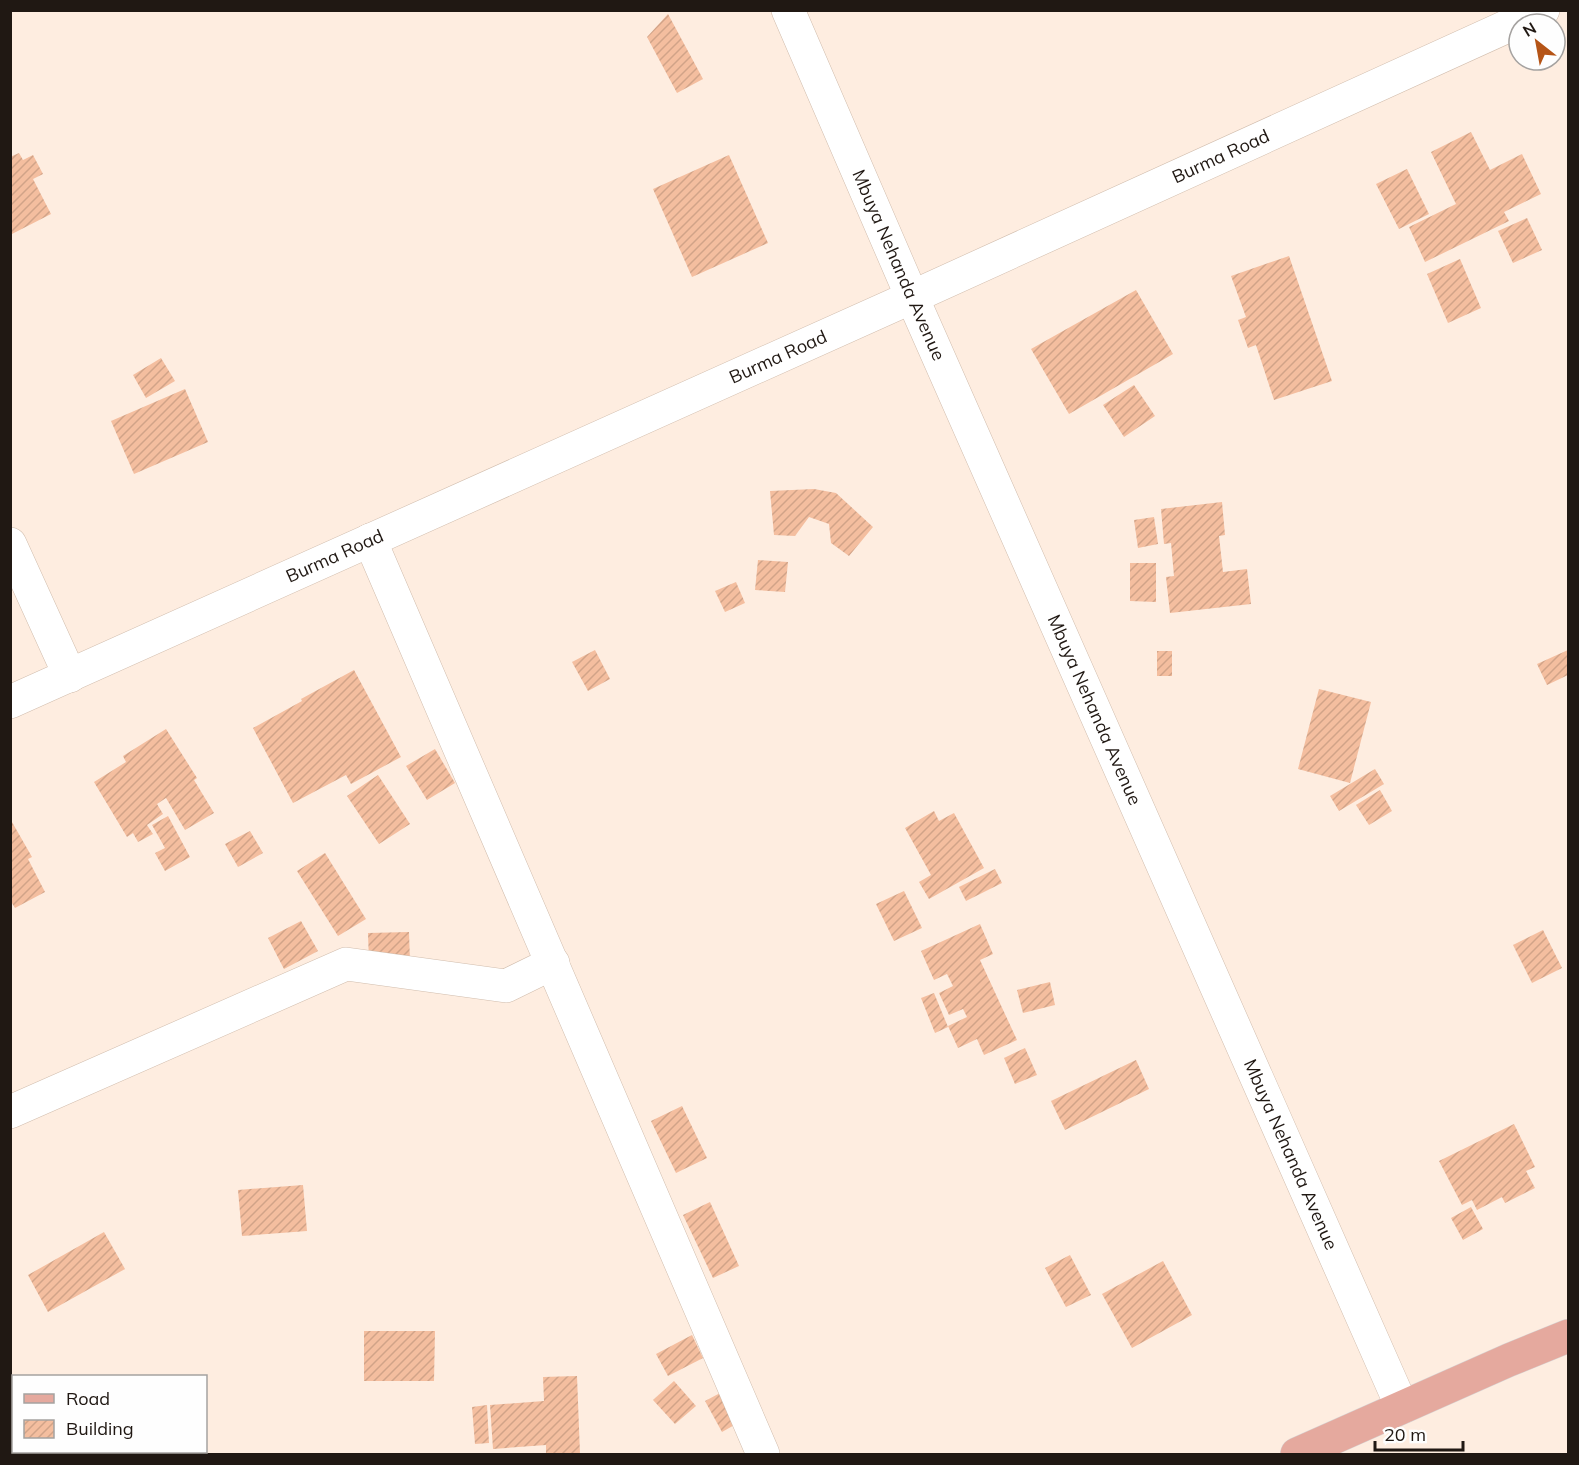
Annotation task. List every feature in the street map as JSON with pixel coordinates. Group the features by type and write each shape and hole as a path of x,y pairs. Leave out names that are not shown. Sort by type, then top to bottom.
{"main road":[{"path":"1296,1455 1569,1336"}],"street":[{"name":"Mbuya Nehanda Avenue","path":"788,10 912,297 1402,1407"},
{"name":"Burma Road","path":"10,702 912,297 1543,10"},
{"path":"370,540 763,1455"},
{"path":"10,544 70,676"},
{"path":"10,1112 346,964 506,986 553,963"}],"building":[{"path":"668,14 703,79 677,93 647,37"},
{"path":"1471,132 1490,170 1522,154 1541,194 1504,212 1509,221 1425,262 1409,227 1456,204 1431,152"},
{"path":"19,153 23,160 33,155 43,174 33,179 51,214 10,235 10,157"},
{"path":"729,155 768,243 692,277 653,189"},
{"path":"1407,169 1429,214 1399,229 1376,184"},
{"path":"1527,218 1542,250 1513,263 1498,231"},
{"path":"1289,256 1332,381 1274,400 1256,345 1248,348 1238,320 1246,317 1231,276"},
{"path":"1460,259 1481,308 1448,323 1427,274"},
{"path":"1136,290 1173,354 1069,414 1031,349"},
{"path":"161,358 175,381 146,398 133,375"},
{"path":"1134,385 1155,416 1124,437 1103,405"},
{"path":"185,389 208,442 134,474 111,421"},
{"path":"814,489 836,493 873,527 849,556 831,543 829,524 809,517 795,536 774,535 770,491"},
{"path":"1222,502 1225,535 1219,536 1223,572 1247,569 1251,604 1170,613 1166,577 1174,576 1171,543 1164,544 1161,509"},
{"path":"1154,517 1158,544 1138,548 1134,520"},
{"path":"758,560 788,562 785,592 755,590"},
{"path":"1130,563 1156,563 1156,602 1130,601"},
{"path":"736,582 745,603 725,612 715,591"},
{"path":"595,650 610,679 588,691 572,662"},
{"path":"1568,650 1568,675 1547,685 1537,664"},
{"path":"1157,651 1172,651 1172,676 1157,676"},
{"path":"354,670 401,757 351,784 346,775 293,803 253,728"},
{"path":"1319,689 1371,702 1350,783 1298,769"},
{"path":"166,729 197,778 194,780 214,813 185,830 166,798 157,804 163,814 147,825 153,834 138,842 133,833 127,837 94,782 126,762 123,756"},
{"path":"435,749 455,783 427,800 406,766"},
{"path":"1375,769 1384,784 1339,811 1330,796"},
{"path":"378,775 410,824 379,844 347,796"},
{"path":"1380,790 1392,811 1369,825 1356,805"},
{"path":"934,811 939,821 954,813 984,868 929,899 919,882 931,875 905,828"},
{"path":"168,816 190,857 165,871 155,853 165,848 152,825"},
{"path":"12,822 32,857 28,859 45,892 15,908 10,900 10,823"},
{"path":"250,831 263,853 238,867 225,844"},
{"path":"325,853 366,919 338,936 297,871"},
{"path":"995,869 1002,883 966,901 959,887"},
{"path":"904,891 922,928 894,941 876,904"},
{"path":"301,921 318,951 284,969 268,938"},
{"path":"980,924 993,954 980,960 1017,1040 984,1055 977,1039 958,1048 948,1026 967,1017 963,1009 949,1015 939,993 953,986 947,974 934,980 921,951"},
{"path":"1543,930 1562,968 1532,983 1513,945"},
{"path":"409,932 410,961 369,963 368,933"},
{"path":"1050,982 1055,1005 1023,1013 1017,990"},
{"path":"934,993 948,1027 935,1033 921,998"},
{"path":"1025,1048 1037,1075 1015,1084 1004,1058"},
{"path":"1136,1060 1149,1089 1065,1130 1051,1101"},
{"path":"682,1106 707,1158 676,1173 651,1121"},
{"path":"1514,1124 1535,1167 1526,1171 1535,1188 1505,1203 1502,1197 1477,1210 1472,1200 1462,1205 1439,1161"},
{"path":"303,1185 307,1231 242,1236 238,1190"},
{"path":"710,1202 739,1266 713,1278 683,1215"},
{"path":"1471,1207 1483,1229 1463,1240 1451,1218"},
{"path":"104,1232 125,1269 48,1312 28,1275"},
{"path":"1070,1255 1091,1295 1066,1307 1045,1268"},
{"path":"1163,1261 1192,1315 1132,1348 1102,1294"},
{"path":"364,1331 435,1331 434,1381 364,1381"},
{"path":"692,1335 703,1358 668,1376 656,1354"},
{"path":"577,1376 580,1454 546,1454 546,1445 493,1449 490,1405 544,1401 543,1377"},
{"path":"674,1381 696,1406 675,1424 653,1400"},
{"path":"722,1392 738,1423 722,1432 705,1401"},
{"path":"487,1405 489,1443 475,1444 472,1407"}]}
